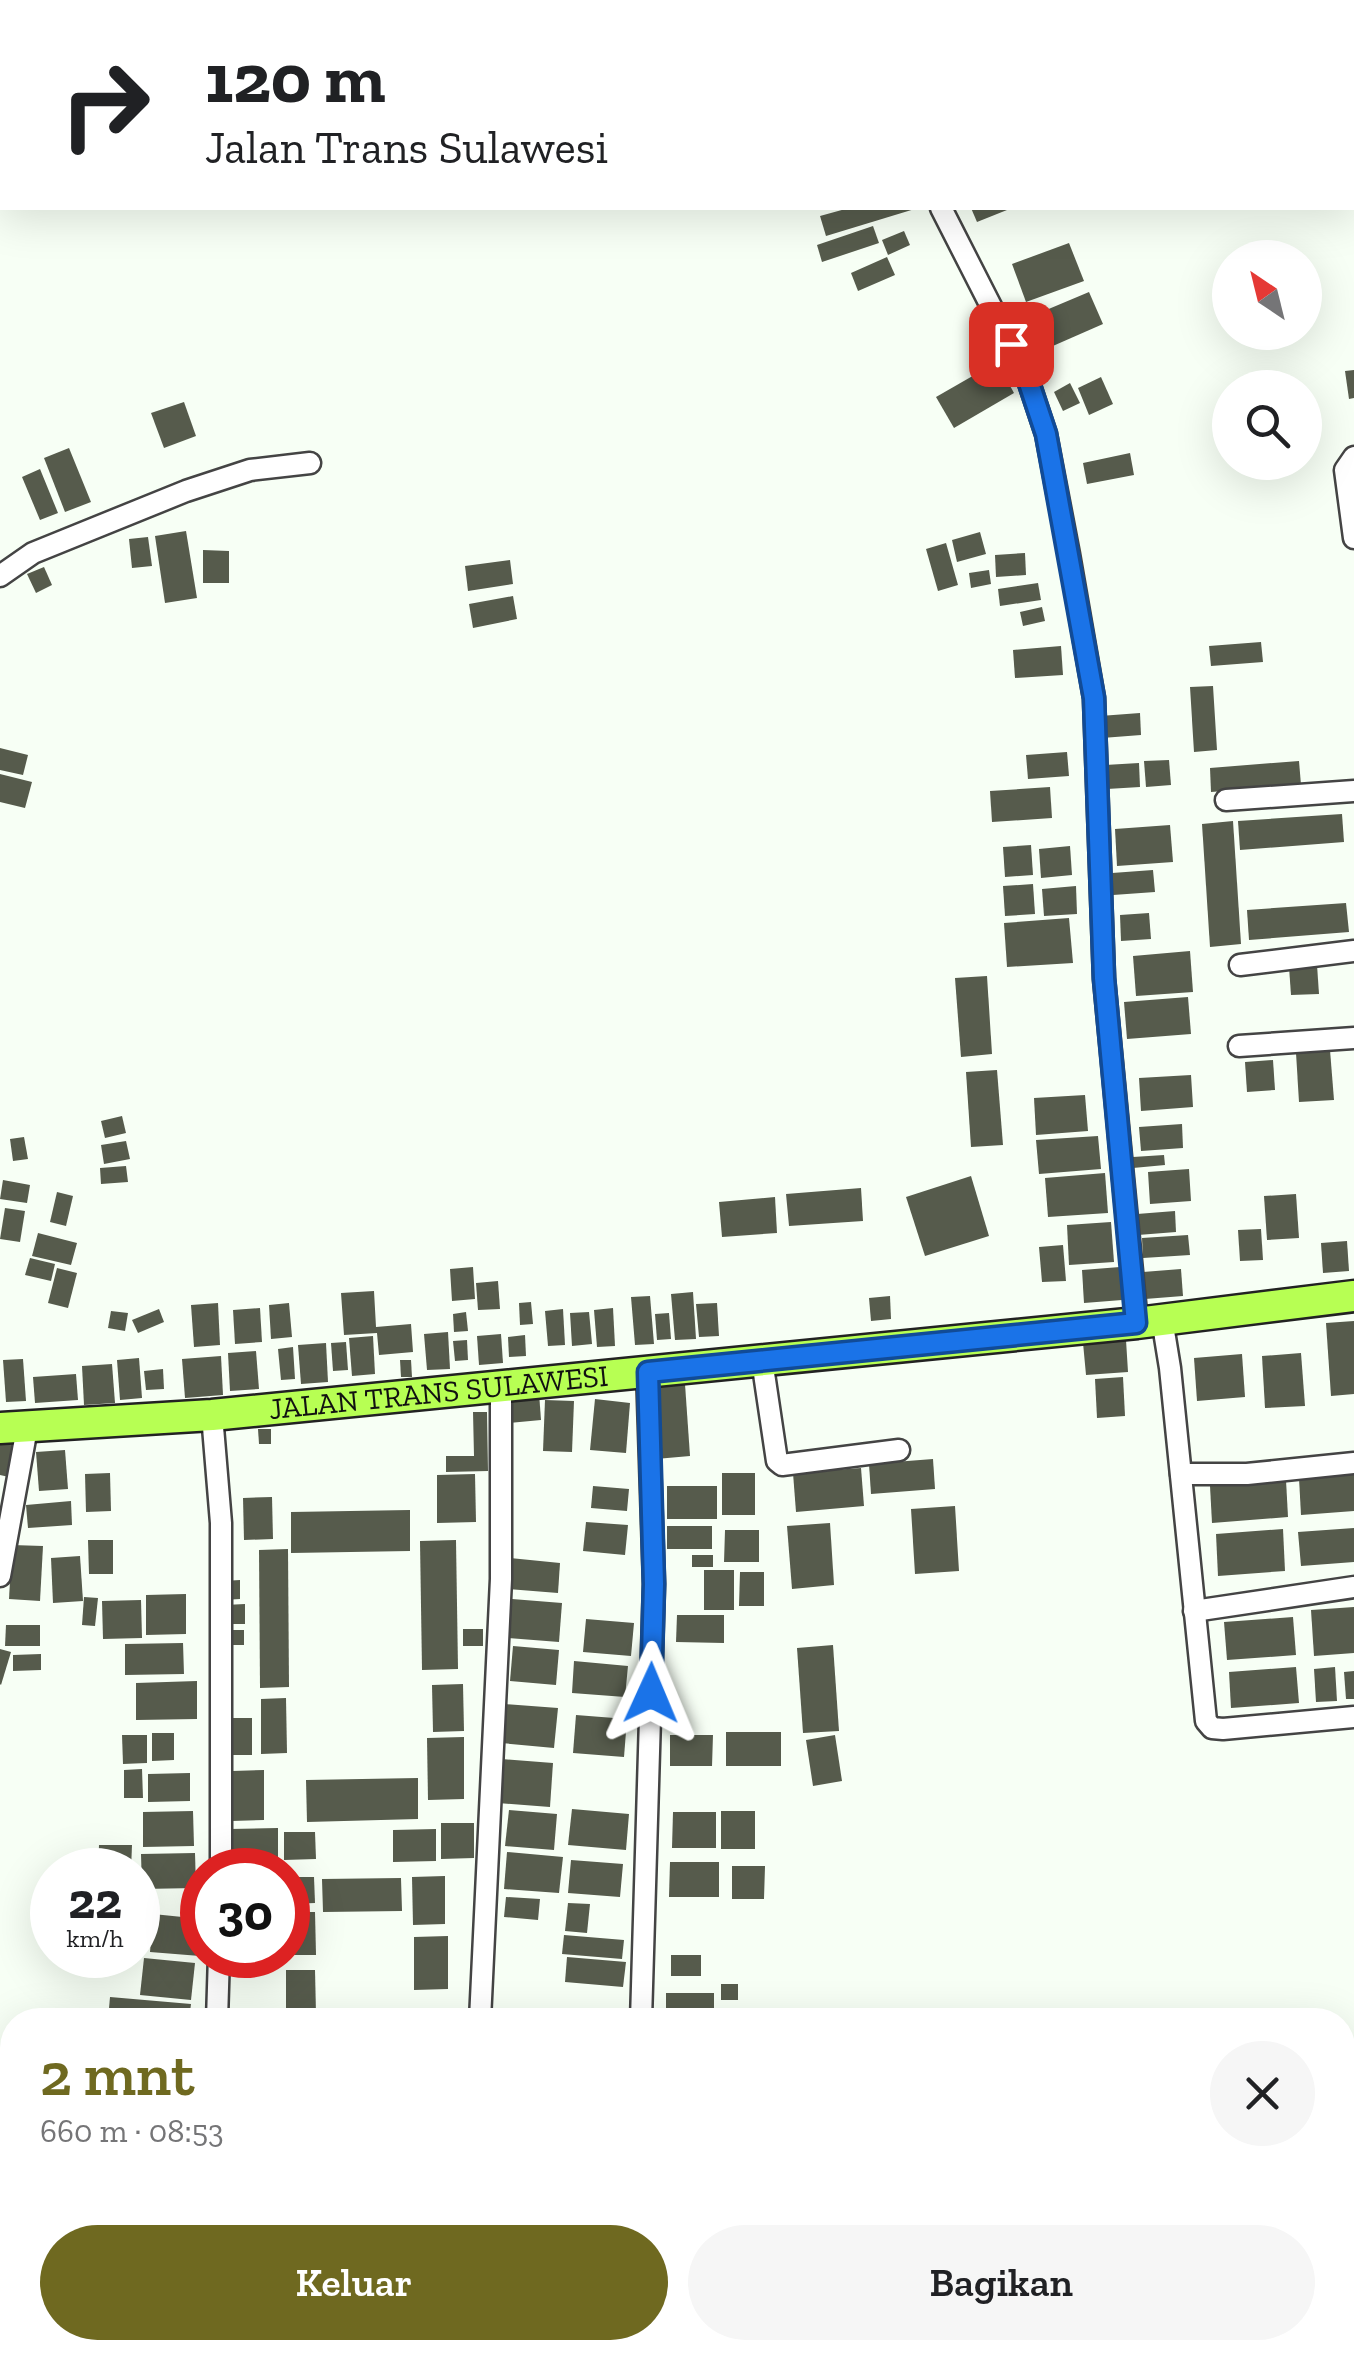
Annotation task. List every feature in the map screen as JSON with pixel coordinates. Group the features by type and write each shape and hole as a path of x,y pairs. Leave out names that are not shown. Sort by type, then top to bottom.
{"highway":[{"name":"JALAN TRANS SULAWESI","path":"14,1428 212,1415 501,1387 1149,1321 1354,1296"}],"street":[{"path":"942,210 1027,377 1046,434 1094,698 1104,978 1149,1321 1181,1474 1203,1714 1212,1728 1223,1730 1354,1717"},
{"path":"1354,456 1345,470 1354,538"},
{"path":"0,576 32,553 186,491 250,470 310,463"},
{"path":"1226,800 1354,791"},
{"path":"1240,965 1354,951"},
{"path":"1239,1046 1354,1038"},
{"path":"762,1360 777,1461 782,1465 899,1450"},
{"path":"641,2008 654,1584 648,1372"},
{"path":"481,2008 501,1579 501,1387"},
{"path":"212,1415 221,1523 221,1848"},
{"path":"0,1576 14,1428"},
{"path":"1181,1474 1247,1474 1354,1463"},
{"path":"1194,1611 1354,1587"},
{"path":"218,2008 219,1978"}],"building":[{"path":"842,210 911,210 826,236 820,216"},
{"path":"972,210 1007,210 977,222"},
{"path":"873,226 879,243 822,262 817,245"},
{"path":"904,231 910,245 888,255 882,240"},
{"path":"1069,243 1084,281 1026,302 1012,264"},
{"path":"887,257 895,275 858,291 851,273"},
{"path":"1089,292 1103,324 1046,349 1032,316"},
{"path":"997,362 1014,393 954,428 936,397"},
{"path":"1354,370 1354,398 1349,399 1345,371"},
{"path":"1101,377 1113,404 1089,415 1078,388"},
{"path":"1070,383 1080,403 1063,411 1054,392"},
{"path":"184,402 196,436 164,448 151,413"},
{"path":"69,448 91,502 65,512 44,458"},
{"path":"1130,453 1134,475 1087,484 1083,463"},
{"path":"40,469 58,513 40,520 22,477"},
{"path":"186,531 197,598 165,603 155,536"},
{"path":"980,532 986,554 957,562 952,540"},
{"path":"148,537 152,566 132,568 129,539"},
{"path":"946,543 958,585 938,591 926,549"},
{"path":"203,550 229,551 229,583 203,583"},
{"path":"1025,553 1026,575 996,577 995,555"},
{"path":"510,560 513,584 468,591 465,566"},
{"path":"44,567 52,585 36,593 27,574"},
{"path":"989,570 991,584 971,588 969,573"},
{"path":"1038,583 1041,600 1000,606 998,589"},
{"path":"513,596 517,619 473,628 469,604"},
{"path":"1042,607 1045,621 1023,626 1020,612"},
{"path":"1261,642 1263,662 1211,666 1209,646"},
{"path":"1061,646 1063,675 1015,678 1013,650"},
{"path":"1213,686 1217,750 1194,752 1190,687"},
{"path":"1140,713 1141,735 1102,738 1100,716"},
{"path":"0,748 28,755 23,775 0,770"},
{"path":"1067,752 1069,776 1028,779 1026,755"},
{"path":"1169,760 1171,785 1146,787 1144,761"},
{"path":"1299,761 1301,785 1211,792 1210,768"},
{"path":"1139,763 1140,787 1107,789 1105,765"},
{"path":"0,774 32,782 25,808 0,802"},
{"path":"1050,787 1052,818 992,822 990,791"},
{"path":"1342,814 1344,842 1240,850 1238,821"},
{"path":"1233,821 1241,944 1210,947 1202,824"},
{"path":"1170,825 1173,862 1117,866 1115,829"},
{"path":"1031,845 1033,875 1005,877 1003,847"},
{"path":"1070,846 1072,875 1041,878 1039,849"},
{"path":"1153,870 1155,892 1113,895 1112,873"},
{"path":"1033,884 1035,914 1005,916 1003,886"},
{"path":"1076,886 1077,914 1044,916 1042,889"},
{"path":"1346,903 1349,932 1249,940 1247,910"},
{"path":"1149,913 1151,939 1121,941 1120,915"},
{"path":"1069,918 1073,963 1007,967 1004,923"},
{"path":"1190,951 1193,992 1136,996 1133,956"},
{"path":"1317,965 1319,994 1291,995 1289,967"},
{"path":"987,976 992,1054 961,1057 955,978"},
{"path":"1188,997 1191,1034 1127,1039 1124,1002"},
{"path":"1330,1050 1334,1100 1299,1102 1296,1053"},
{"path":"1273,1060 1275,1090 1247,1092 1245,1062"},
{"path":"997,1070 1003,1145 971,1147 966,1072"},
{"path":"1191,1075 1193,1107 1141,1111 1139,1078"},
{"path":"1085,1095 1088,1131 1036,1135 1034,1098"},
{"path":"122,1116 126,1133 105,1138 101,1121"},
{"path":"1182,1124 1183,1148 1141,1151 1139,1127"},
{"path":"1098,1136 1101,1169 1039,1174 1036,1140"},
{"path":"24,1137 28,1159 13,1161 10,1139"},
{"path":"126,1141 130,1159 104,1164 101,1145"},
{"path":"1164,1155 1165,1165 1133,1168 1133,1157"},
{"path":"126,1166 128,1182 101,1184 100,1168"},
{"path":"1189,1169 1191,1201 1150,1204 1148,1172"},
{"path":"1105,1173 1108,1213 1048,1217 1045,1178"},
{"path":"971,1176 989,1236 925,1256 906,1197"},
{"path":"3,1180 30,1185 27,1203 0,1199"},
{"path":"861,1188 863,1221 789,1226 786,1194"},
{"path":"57,1192 73,1196 66,1226 50,1222"},
{"path":"1296,1194 1299,1238 1267,1240 1264,1196"},
{"path":"775,1197 777,1233 722,1237 719,1202"},
{"path":"5,1208 25,1211 20,1242 0,1239"},
{"path":"1175,1211 1176,1232 1138,1235 1137,1214"},
{"path":"1111,1222 1114,1262 1069,1265 1067,1225"},
{"path":"1261,1229 1263,1260 1240,1261 1238,1230"},
{"path":"38,1233 77,1243 71,1265 32,1256"},
{"path":"1188,1235 1190,1255 1143,1258 1142,1238"},
{"path":"1347,1241 1349,1271 1323,1273 1321,1243"},
{"path":"1063,1245 1066,1281 1042,1282 1039,1247"},
{"path":"30,1258 55,1264 51,1281 25,1275"},
{"path":"473,1267 475,1299 452,1301 450,1269"},
{"path":"1120,1267 1122,1300 1084,1303 1082,1270"},
{"path":"57,1268 77,1273 68,1308 48,1303"},
{"path":"1181,1269 1183,1296 1145,1299 1143,1272"},
{"path":"498,1281 500,1309 478,1310 476,1283"},
{"path":"374,1291 376,1327 411,1324 413,1352 379,1355 377,1333 344,1335 341,1293"},
{"path":"693,1292 696,1339 675,1340 671,1294"},
{"path":"650,1296 654,1344 635,1345 631,1297"},
{"path":"890,1296 891,1319 871,1321 869,1298"},
{"path":"531,1302 533,1324 520,1325 519,1303"},
{"path":"218,1303 220,1345 194,1347 191,1305"},
{"path":"289,1303 292,1337 271,1339 269,1305"},
{"path":"717,1303 719,1336 699,1337 696,1304"},
{"path":"260,1308 262,1342 235,1344 233,1310"},
{"path":"613,1308 615,1346 597,1347 594,1310"},
{"path":"159,1309 164,1322 138,1333 132,1320"},
{"path":"563,1309 565,1345 548,1346 545,1311"},
{"path":"111,1311 128,1313 125,1331 108,1328"},
{"path":"466,1312 468,1331 454,1332 453,1314"},
{"path":"589,1312 592,1344 572,1346 570,1313"},
{"path":"669,1313 671,1339 657,1340 655,1314"},
{"path":"1354,1321 1354,1394 1331,1396 1326,1323"},
{"path":"448,1332 450,1369 427,1370 424,1334"},
{"path":"501,1334 503,1363 479,1365 477,1336"},
{"path":"525,1335 526,1356 509,1357 508,1337"},
{"path":"373,1336 375,1374 352,1376 349,1338"},
{"path":"467,1340 468,1360 455,1361 453,1341"},
{"path":"1126,1340 1128,1372 1086,1375 1083,1343"},
{"path":"346,1342 348,1370 333,1371 331,1343"},
{"path":"326,1343 328,1382 301,1384 298,1345"},
{"path":"293,1347 295,1379 281,1380 278,1349"},
{"path":"256,1351 259,1389 230,1391 228,1353"},
{"path":"1301,1353 1305,1406 1265,1408 1262,1356"},
{"path":"1242,1354 1245,1397 1197,1401 1194,1358"},
{"path":"221,1356 223,1395 185,1398 182,1359"},
{"path":"139,1358 142,1398 120,1400 117,1360"},
{"path":"23,1359 26,1401 6,1402 3,1360"},
{"path":"400,1360 411,1360 412,1377 401,1377"},
{"path":"112,1364 115,1403 84,1405 82,1366"},
{"path":"163,1369 164,1389 146,1390 144,1371"},
{"path":"76,1374 78,1400 35,1403 33,1377"},
{"path":"1123,1377 1125,1416 1097,1418 1095,1379"},
{"path":"685,1384 690,1456 656,1459 651,1387"},
{"path":"539,1393 541,1420 509,1423 508,1396"},
{"path":"595,1399 630,1403 626,1453 590,1450"},
{"path":"545,1400 574,1401 572,1452 543,1451"},
{"path":"473,1412 487,1412 488,1471 446,1472 446,1456 474,1456"},
{"path":"258,1429 271,1429 271,1444 259,1444"},
{"path":"0,1437 15,1439 9,1477 0,1475"},
{"path":"65,1450 68,1489 39,1491 36,1452"},
{"path":"933,1459 935,1489 871,1494 869,1464"},
{"path":"861,1468 864,1506 796,1512 793,1473"},
{"path":"110,1473 111,1511 86,1512 85,1474"},
{"path":"722,1473 755,1473 755,1515 722,1515"},
{"path":"475,1474 476,1522 437,1523 437,1475"},
{"path":"1354,1474 1354,1511 1301,1515 1299,1478"},
{"path":"1286,1480 1288,1517 1212,1523 1210,1486"},
{"path":"593,1486 629,1489 627,1511 591,1508"},
{"path":"667,1486 717,1486 717,1519 667,1519"},
{"path":"272,1497 273,1539 244,1540 243,1498"},
{"path":"71,1501 72,1525 28,1528 26,1505"},
{"path":"955,1506 959,1571 915,1574 911,1509"},
{"path":"410,1510 410,1551 291,1553 291,1512"},
{"path":"586,1522 628,1525 625,1555 583,1551"},
{"path":"830,1523 834,1585 792,1589 787,1526"},
{"path":"667,1526 712,1526 712,1549 667,1549"},
{"path":"1354,1528 1354,1562 1301,1566 1298,1532"},
{"path":"1283,1529 1285,1571 1218,1576 1216,1534"},
{"path":"725,1530 759,1530 759,1562 724,1562"},
{"path":"88,1540 113,1540 113,1574 89,1574"},
{"path":"456,1540 458,1669 422,1670 420,1541"},
{"path":"12,1545 43,1546 40,1601 9,1599"},
{"path":"288,1549 289,1687 260,1688 259,1550"},
{"path":"692,1555 713,1555 713,1567 692,1567"},
{"path":"80,1556 83,1601 53,1603 51,1558"},
{"path":"510,1558 560,1563 558,1593 507,1589"},
{"path":"704,1570 734,1570 734,1610 704,1610"},
{"path":"740,1572 764,1572 764,1606 739,1606"},
{"path":"240,1580 240,1599 223,1600 223,1581"},
{"path":"186,1594 186,1634 146,1635 146,1595"},
{"path":"84,1597 98,1598 95,1626 82,1625"},
{"path":"512,1599 562,1603 559,1642 508,1638"},
{"path":"141,1600 142,1638 103,1639 102,1601"},
{"path":"245,1604 245,1624 225,1624 225,1605"},
{"path":"1354,1607 1354,1653 1314,1656 1311,1610"},
{"path":"677,1615 724,1615 724,1643 676,1642"},
{"path":"1293,1617 1296,1655 1227,1660 1224,1622"},
{"path":"586,1619 634,1623 631,1656 583,1652"},
{"path":"6,1625 40,1625 40,1646 5,1646"},
{"path":"463,1629 483,1629 483,1646 463,1646"},
{"path":"225,1630 244,1630 244,1645 225,1645"},
{"path":"183,1643 184,1674 125,1675 125,1644"},
{"path":"833,1645 839,1731 803,1733 797,1648"},
{"path":"513,1646 559,1650 556,1685 510,1681"},
{"path":"0,1649 11,1652 1,1685 0,1684"},
{"path":"41,1654 41,1670 13,1671 13,1655"},
{"path":"574,1661 628,1666 625,1697 572,1693"},
{"path":"1296,1667 1299,1703 1231,1708 1229,1672"},
{"path":"1335,1667 1337,1701 1316,1702 1314,1669"},
{"path":"1354,1671 1354,1699 1346,1699 1344,1672"},
{"path":"197,1681 197,1719 136,1720 136,1683"},
{"path":"463,1684 464,1731 433,1732 432,1685"},
{"path":"286,1698 287,1753 261,1754 261,1699"},
{"path":"505,1704 558,1708 554,1748 501,1743"},
{"path":"576,1715 627,1719 624,1757 573,1753"},
{"path":"227,1718 252,1718 252,1755 227,1755"},
{"path":"726,1732 781,1732 781,1766 726,1766"},
{"path":"152,1733 174,1733 174,1760 152,1761"},
{"path":"122,1735 147,1735 147,1763 123,1764"},
{"path":"670,1735 713,1735 712,1766 670,1766"},
{"path":"835,1735 842,1781 813,1786 806,1740"},
{"path":"464,1737 464,1799 428,1800 427,1738"},
{"path":"502,1759 553,1763 550,1807 498,1803"},
{"path":"142,1769 143,1798 124,1798 124,1770"},
{"path":"264,1770 264,1820 232,1821 232,1771"},
{"path":"190,1773 190,1801 148,1802 148,1774"},
{"path":"418,1778 418,1819 307,1822 306,1780"},
{"path":"572,1809 629,1814 626,1850 568,1845"},
{"path":"509,1810 557,1814 554,1850 505,1846"},
{"path":"193,1811 194,1846 143,1847 143,1812"},
{"path":"721,1811 755,1811 755,1849 721,1849"},
{"path":"673,1812 716,1812 716,1848 672,1848"},
{"path":"441,1823 474,1823 474,1858 441,1859"},
{"path":"278,1828 278,1848 230,1848 230,1829"},
{"path":"436,1829 436,1861 393,1862 393,1830"},
{"path":"284,1832 315,1832 316,1859 310,1859 310,1848 284,1848"},
{"path":"99,1845 132,1845 132,1848"},
{"path":"507,1852 563,1857 559,1893 504,1889"},
{"path":"180,1853 180,1888 160,1889 160,1854"},
{"path":"571,1860 623,1864 620,1897 568,1893"},
{"path":"670,1862 719,1862 719,1897 669,1897"},
{"path":"732,1866 765,1866 764,1899 732,1899"},
{"path":"445,1876 445,1924 413,1925 412,1877"},
{"path":"310,1877 314,1877 315,1903 310,1903"},
{"path":"401,1878 402,1911 323,1912 322,1879"},
{"path":"506,1897 540,1899 538,1920 504,1917"},
{"path":"568,1903 590,1904 587,1933 565,1931"},
{"path":"310,1912 315,1912 316,1955 310,1955"},
{"path":"160,1915 180,1917 180,1954 160,1953"},
{"path":"564,1935 624,1940 622,1959 562,1954"},
{"path":"448,1936 448,1989 414,1990 414,1937"},
{"path":"671,1955 701,1955 701,1976 671,1976"},
{"path":"567,1957 626,1962 623,1987 565,1982"},
{"path":"160,1960 180,1962 180,1978 193,1978 191,2000 140,1995 142,1978 160,1978"},
{"path":"310,1970 315,1970 316,2008 286,2008 286,1978 310,1978"},
{"path":"721,1984 738,1984 738,2000 721,2000"},
{"path":"666,1993 714,1993 714,2008 666,2008"},
{"path":"110,1997 191,2004 190,2008 109,2008"}],"route":[{"path":"651,1693 654,1584 648,1372 1136,1323 1104,978 1094,698 1046,434 1011,344"}]}
